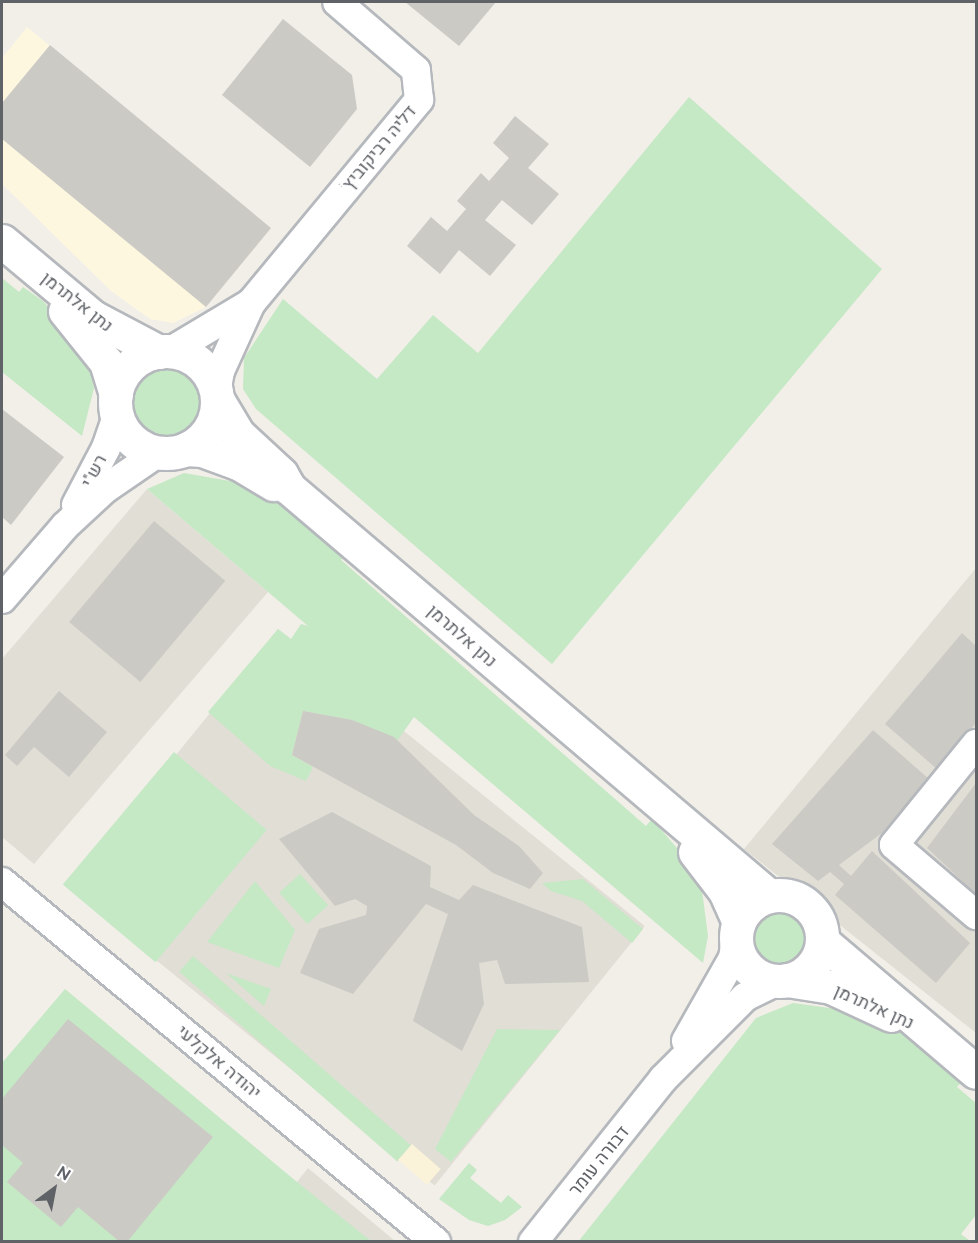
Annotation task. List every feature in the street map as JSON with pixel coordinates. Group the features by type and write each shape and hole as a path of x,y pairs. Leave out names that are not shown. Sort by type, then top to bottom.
{"street":[{"name":"'דליה רביקוביץ","path":"217,396 220,371 251,303 419,100 416,70 337,2"},
{"name":"נתן אלתרמן","path":"2,241 93,317 164,352"},
{"name":"נתן אלתרמן","path":"2,258 55,301 86,335 114,377 117,404"},
{"name":"'דליה רביקוביץ","path":"164,352 251,303"},
{"path":"164,352 200,364 217,396 206,434 173,451 135,442 117,404 130,367 164,352"},
{"name":"נתן אלתרמן","path":"217,396 238,434 281,474 289,488"},
{"name":"רש\"י","path":"65,526 106,448 117,404"},
{"name":"נתן אלתרמן","path":"173,451 212,454 289,488 633,785 769,896"},
{"name":"רש\"י","path":"2,599 65,526 105,489 173,451"},
{"path":"976,744 894,845 976,915"},
{"name":"נתן אלתרמן","path":"633,785 698,855 724,891 737,931"},
{"name":"יהודה אלקלעי","path":"2,882 436,1242"},
{"path":"769,896 802,901 818,918 822,941 814,963 782,980 749,968 737,931 750,905 769,896"},
{"name":"דבורה עומר","path":"663,1079 723,979 737,931"},
{"name":"נתן אלתרמן","path":"822,941 976,1072"},
{"name":"נתן אלתרמן","path":"782,980 831,987 926,1030"},
{"name":"דבורה עומר","path":"533,1242 663,1079 745,997 782,980"}],"shaded area":[{"path":"27,27 271,228 206,307 173,323 150,319 111,291 2,184 2,58"},
{"path":"147,489 268,592 34,864 2,837 2,659"},
{"path":"976,568 976,1033 744,849"},
{"path":"278,629 645,926 435,1186 68,889"},
{"path":"308,1168 395,1241 249,1242"}],"green space":[{"path":"689,97 882,269 552,664 256,409 243,389 244,358 283,299 377,379 433,315 478,353"},
{"path":"2,278 19,292 23,287 43,301 85,348 94,388 82,436 2,372"},
{"path":"160,368 174,368 186,373 196,383 201,402 196,421 186,431 174,436 160,436 148,431 138,421 133,409 133,395 138,383 148,373"},
{"path":"184,473 253,485 300,517 347,553 341,560 646,826 652,819 700,875 708,936 703,963 414,717 397,741 352,720 303,711 292,755 313,767 306,781 270,766 208,712 278,629 291,639 301,624 308,626 147,489"},
{"path":"174,752 267,830 155,962 63,885"},
{"path":"300,874 328,905 307,924 279,893"},
{"path":"583,879 643,929 632,943 582,901 551,891 542,883"},
{"path":"255,881 295,930 279,968 207,942"},
{"path":"779,907 796,912 804,920 809,937 804,954 796,962 779,967 762,962 754,954 749,937 754,920 762,912"},
{"path":"193,956 411,1146 397,1161 179,972"},
{"path":"226,973 271,989 264,1006"},
{"path":"65,989 371,1241 2,1242 2,1063"},
{"path":"793,1003 851,1011 890,1022 963,1080 957,1087 976,1103 976,1215 961,1234 970,1241 578,1242 756,1018"},
{"path":"497,1029 560,1030 451,1162 435,1149"},
{"path":"469,1163 477,1170 470,1178 501,1203 508,1195 522,1207 505,1220 488,1226 469,1220 439,1199"}],"sand":[{"path":"412,1144 441,1169 427,1185 398,1160"}],"building":[{"path":"405,2 496,2 459,46"},
{"path":"283,19 352,75 357,109 310,167 222,95"},
{"path":"50,45 271,228 206,307 2,139 2,103"},
{"path":"515,116 549,144 528,168 559,194 532,225 502,200 485,220 516,245 490,276 459,250 440,274 407,246 431,217 447,231 466,209 457,201 481,173 489,181 509,158 493,143"},
{"path":"2,409 64,457 11,525 2,517"},
{"path":"154,521 225,581 140,682 69,622"},
{"path":"962,633 976,646 976,723 937,769 885,724"},
{"path":"59,691 107,732 69,777 34,747 17,766 5,755"},
{"path":"303,711 352,720 394,737 474,815 519,846 543,873 530,889 493,873 456,845 292,755"},
{"path":"873,730 929,779 882,833 839,865 851,876 872,851 970,943 936,983 835,895 844,884 830,872 818,881 772,844"},
{"path":"976,783 976,894 927,848"},
{"path":"332,812 431,866 430,887 459,900 473,885 582,927 589,982 505,984 497,960 479,963 484,1004 462,1051 413,1021 448,914 426,904 353,994 300,973 319,929 366,915 367,906 355,899 335,906 279,839"},
{"path":"68,1019 213,1137 127,1242 120,1242 78,1207 61,1227 7,1182 23,1163 2,1145 2,1099"}]}
